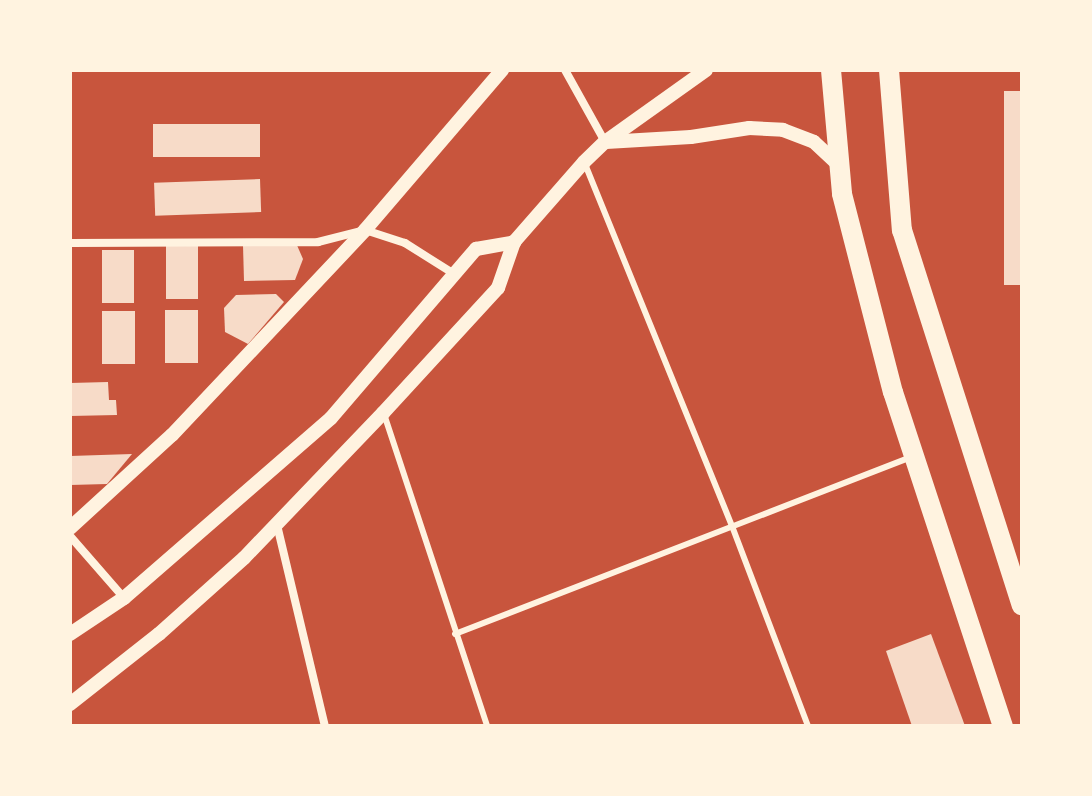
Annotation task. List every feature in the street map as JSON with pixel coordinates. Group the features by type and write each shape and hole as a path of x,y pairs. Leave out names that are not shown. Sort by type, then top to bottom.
{"main road":[{"path":"831,70 842,194 893,392 1003,726"},
{"path":"889,70 902,230 980,483 1022,605"}],"street":[{"path":"70,528 172,435 365,230 502,70"},
{"path":"565,70 605,142"},
{"path":"70,704 159,634 277,525 498,288 514,242 584,162 605,142 706,70"},
{"path":"605,142 691,137 749,128 783,130 814,142 839,165"},
{"path":"70,243 318,242 365,230 405,243 454,274"},
{"path":"70,634 124,598 331,418 476,249 514,242"},
{"path":"277,525 325,726"},
{"path":"70,536 124,598"}],"lane":[{"path":"584,162 732,526 808,726"},
{"path":"383,413 487,726"},
{"path":"455,634 914,456"}],"building":[{"path":"1004,91 1022,91 1022,285 1004,285"},
{"path":"153,124 260,124 260,157 153,157"},
{"path":"260,179 261,212 155,216 154,183"},
{"path":"296,243 303,259 295,280 244,281 243,245"},
{"path":"166,246 198,246 198,299 166,299"},
{"path":"102,250 134,250 134,303 102,303"},
{"path":"276,294 284,302 248,344 225,332 224,308 236,295"},
{"path":"165,310 198,310 198,363 165,363"},
{"path":"102,311 135,311 135,364 102,364"},
{"path":"108,382 109,400 116,400 117,415 70,416 70,383"},
{"path":"132,454 107,484 70,485 70,456"},
{"path":"931,634 965,726 912,726 886,651"}]}
